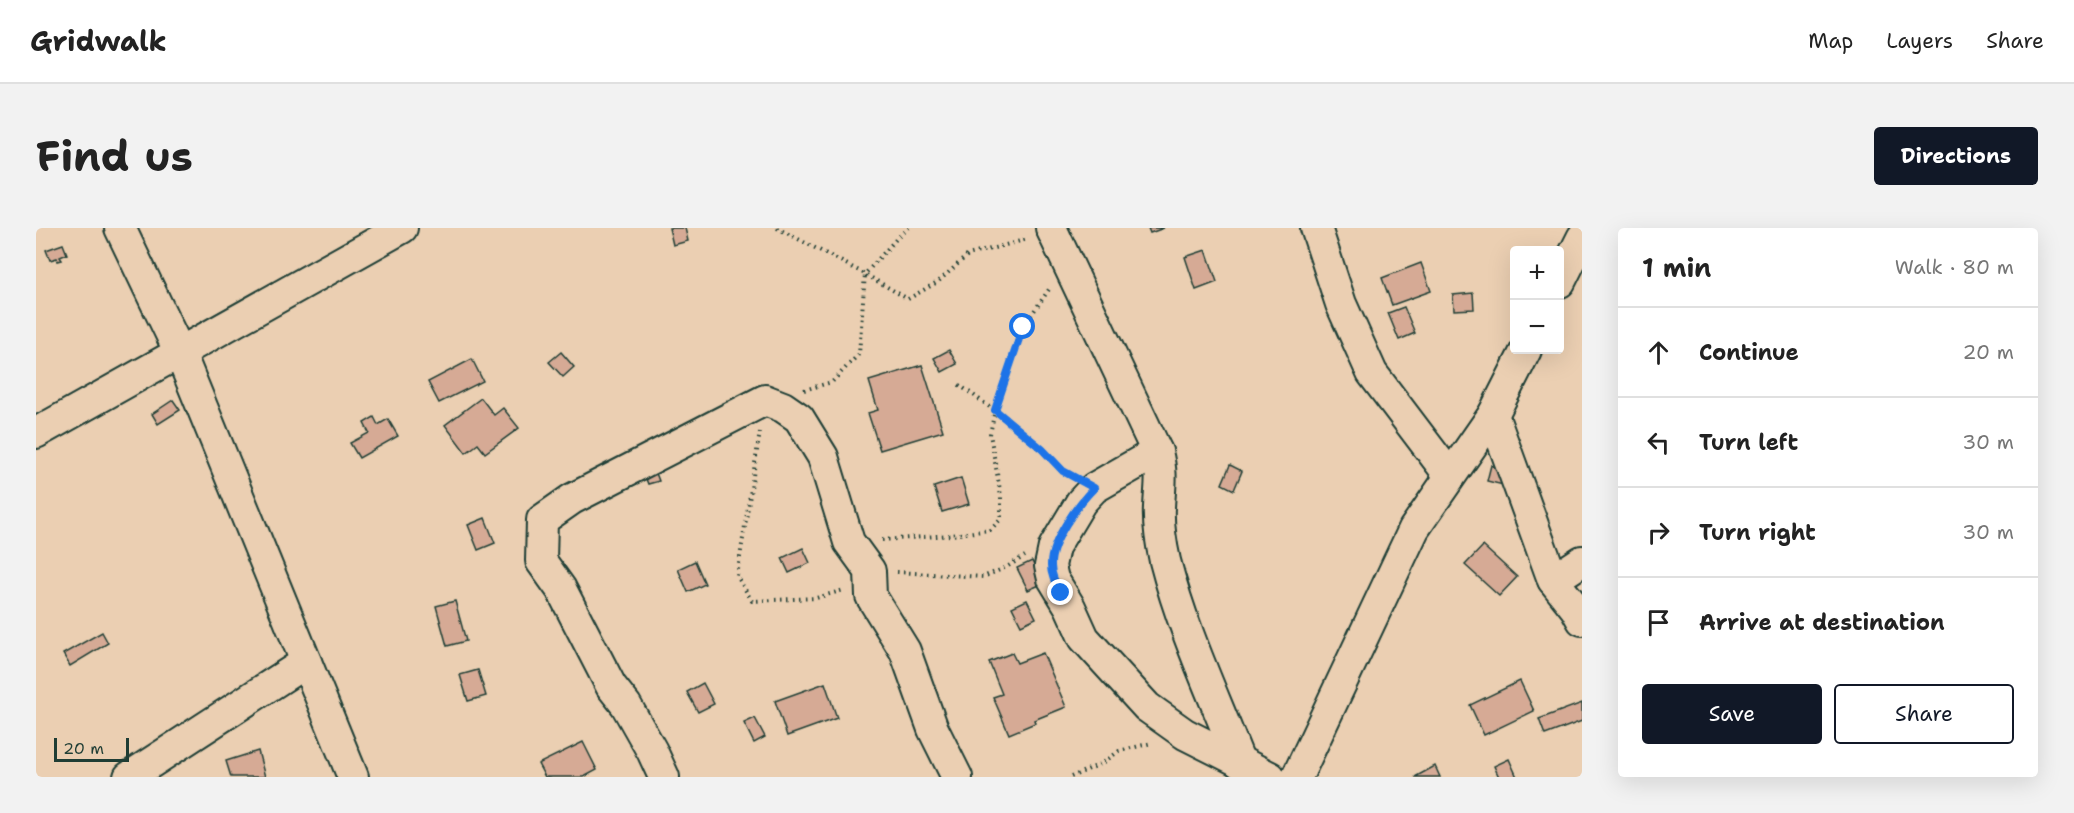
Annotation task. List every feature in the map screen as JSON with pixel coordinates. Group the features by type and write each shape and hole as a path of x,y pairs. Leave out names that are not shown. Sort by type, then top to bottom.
{"street":[{"path":"120,228 180,353 353,777"},
{"path":"36,433 402,228"},
{"path":"1316,228 1341,304 1372,373 1450,476"},
{"path":"1052,230 1157,452 1162,489 1159,505 1159,532 1166,562 1204,678 1240,763"},
{"path":"1564,274 1582,238"},
{"path":"1297,777 1414,529 1493,416 1524,354"},
{"path":"664,777 652,751 626,705 611,686 561,590 542,561 542,520 572,499 765,400 799,417 823,457 849,542 870,571 871,596 905,651 933,729 957,777"},
{"path":"1493,416 1553,580 1582,620"},
{"path":"1157,452 1094,488 1080,502 1054,547 1050,566 1053,579 1070,607 1084,638 1147,707 1185,734 1270,777"},
{"path":"1553,580 1582,561"},
{"path":"129,777 306,662"}],"path":[{"path":"777,228 908,299 939,281 968,255 1052,230"},
{"path":"765,400 832,382 859,354 865,274 909,228"},
{"path":"849,542 951,536 990,530 1001,519 1001,496 990,434 995,410 1023,327 1068,262"},
{"path":"959,384 1042,449 1063,471 1094,488"},
{"path":"1071,777 1103,763 1119,751 1185,734"}],"building":[{"path":"669,228 685,228 688,241 673,245"},
{"path":"1148,228 1164,228 1150,233"},
{"path":"63,244 67,254 60,257 62,260 58,261 57,258 50,260 46,250"},
{"path":"1206,250 1217,282 1196,290 1185,257"},
{"path":"1421,263 1431,291 1392,305 1382,278"},
{"path":"1473,293 1474,309 1454,310 1453,295"},
{"path":"1404,307 1415,333 1399,340 1388,313"},
{"path":"949,350 957,364 942,372 934,358"},
{"path":"561,352 574,367 563,377 549,362"},
{"path":"472,359 483,381 439,403 428,382"},
{"path":"922,365 943,431 880,450 868,413 878,410 869,381"},
{"path":"481,398 494,415 503,408 519,428 485,453 478,444 466,453 445,425"},
{"path":"173,400 180,410 158,424 152,414"},
{"path":"374,417 378,425 388,419 398,436 359,458 350,443 369,433 364,423"},
{"path":"651,460 659,481 648,484 640,464"},
{"path":"1230,465 1242,471 1234,490 1222,484"},
{"path":"1491,465 1512,476 1503,485 1487,481"},
{"path":"961,478 969,504 942,512 934,487"},
{"path":"485,518 495,543 478,550 468,525"},
{"path":"1483,546 1517,577 1499,596 1465,565"},
{"path":"803,548 810,563 789,573 782,558"},
{"path":"695,561 705,584 688,592 678,569"},
{"path":"1032,561 1042,584 1028,590 1017,568"},
{"path":"1027,600 1036,618 1021,625 1012,607"},
{"path":"455,601 466,641 447,646 436,606"},
{"path":"102,632 108,643 70,666 63,654"},
{"path":"1012,653 1017,663 1043,653 1066,707 1034,720 1035,723 1009,734 993,697 1002,694 989,662"},
{"path":"478,670 486,696 468,701 460,675"},
{"path":"1520,681 1534,711 1484,735 1470,705"},
{"path":"703,683 714,704 698,712 687,692"},
{"path":"825,683 837,718 787,736 775,701"},
{"path":"1582,703 1582,721 1545,735 1539,719"},
{"path":"755,718 765,737 754,743 744,723"},
{"path":"583,742 597,770 584,777 545,777 538,764"},
{"path":"258,751 265,777 231,777 226,761"},
{"path":"1509,759 1517,777 1499,777 1494,766"},
{"path":"1435,766 1440,777 1415,777"}],"route":[{"path":"1023,327 995,410 1042,449 1063,471 1094,488 1080,502 1054,547 1050,566 1053,579 1061,593"}]}
